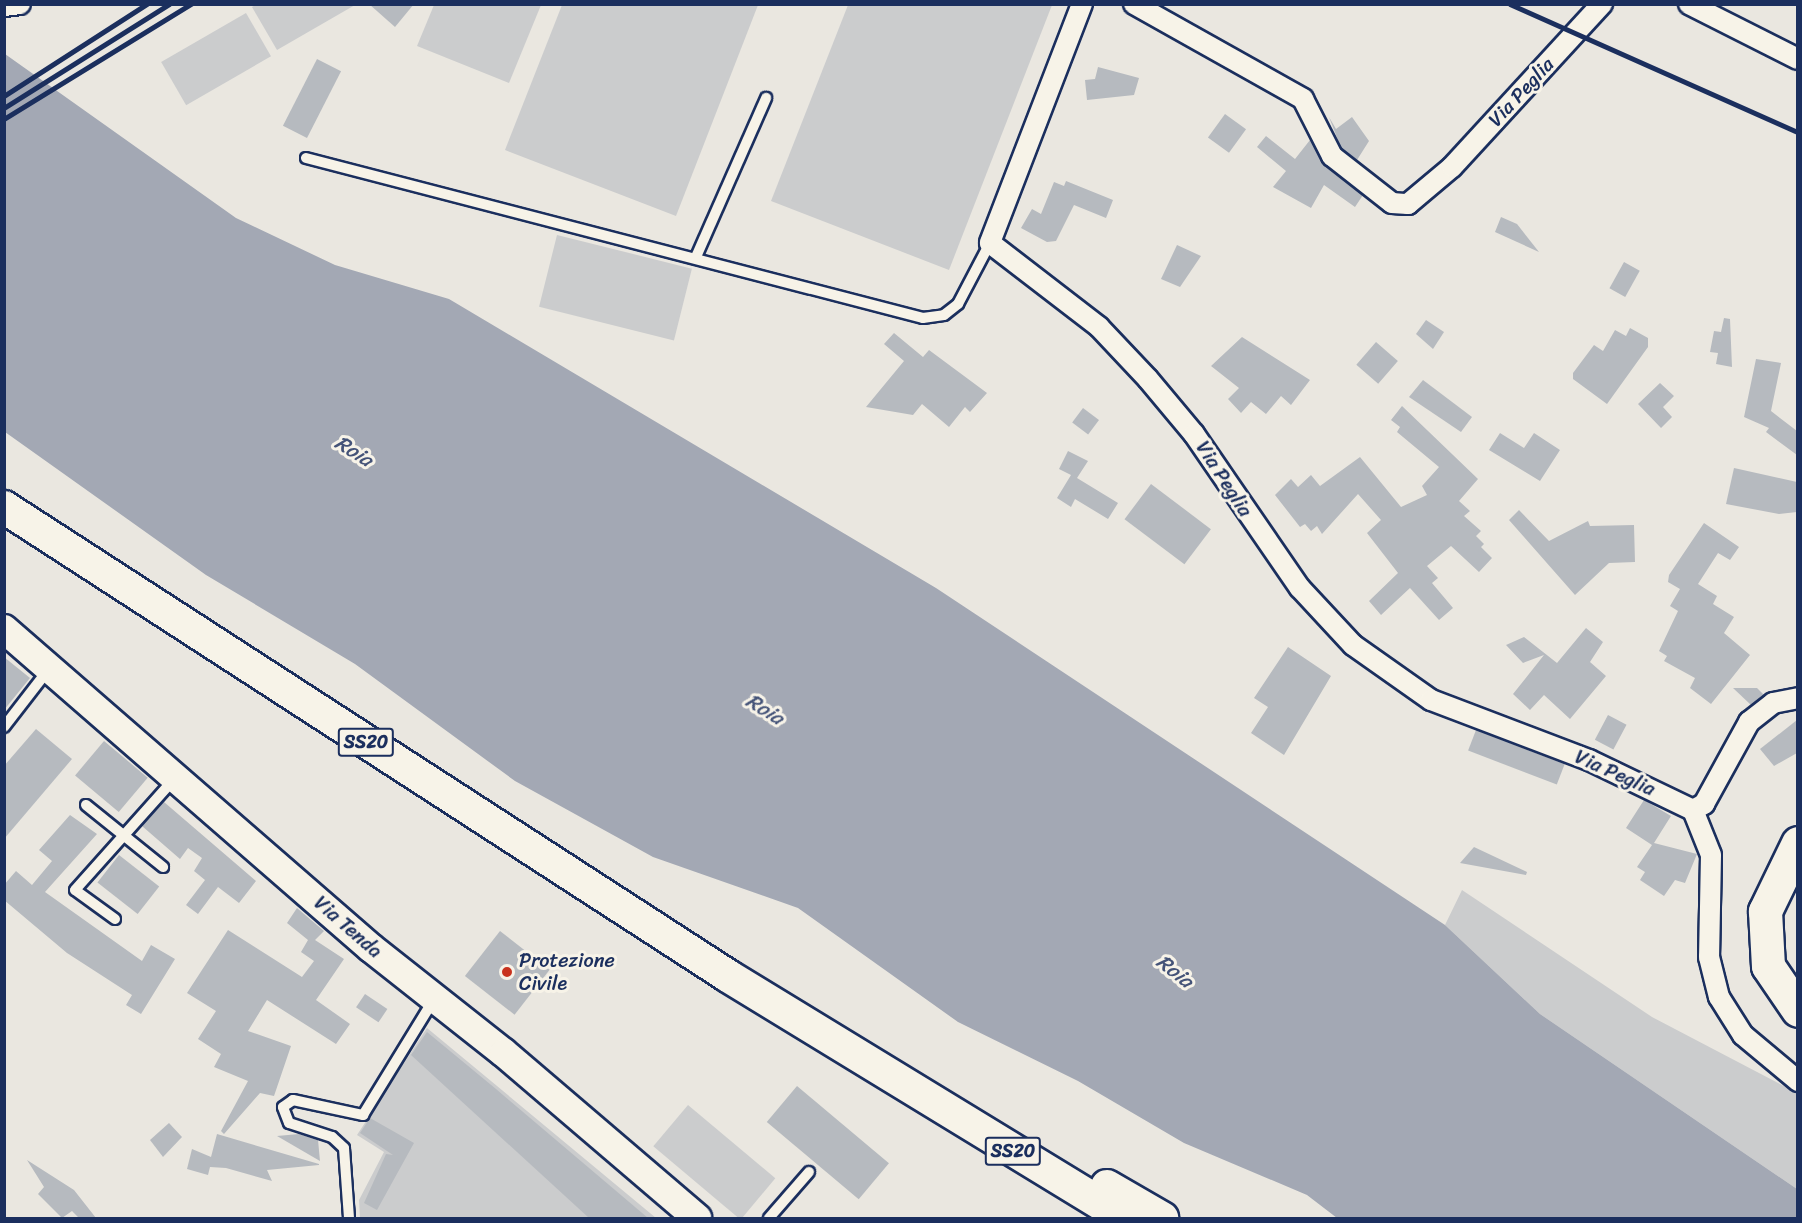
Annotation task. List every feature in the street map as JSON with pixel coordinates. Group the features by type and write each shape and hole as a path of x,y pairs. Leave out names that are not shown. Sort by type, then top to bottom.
{"highway":[{"path":"1797,843 1765,911 1768,966 1797,1010"}],"main road":[{"name":"SS20","path":"4,507 728,976 1124,1218"},
{"name":"Via Tenda","path":"4,629 434,999 697,1218"},
{"path":"903,1084 966,1142 1090,1218"},
{"path":"903,1084 999,1124 1162,1218"}],"street":[{"path":"4,6 20,4"},
{"path":"990,243 1082,4"},
{"name":"Via Peglia","path":"1134,4 1303,99 1332,156 1392,203 1408,204 1452,167 1600,7"},
{"path":"1689,4 1797,59"},
{"name":"Via Peglia","path":"990,243 1099,327 1148,379 1194,434 1300,588 1353,645 1431,700 1589,760 1694,810"},
{"path":"1797,695 1773,703 1749,722 1704,804 1694,810 1712,855 1709,957 1719,998 1743,1035 1797,1081"}],"lane":[{"path":"696,257 766,98"},
{"path":"306,158 696,257 923,318 944,315 958,304 990,243"},
{"path":"5,729 50,667"},
{"path":"115,919 75,890 177,776"},
{"path":"86,805 163,867"},
{"path":"349,1218 344,1148 332,1137 289,1123 283,1107 293,1100 363,1115 434,999"},
{"path":"769,1218 809,1172"}],"shaded area":[{"path":"257,4 355,5 277,50 252,7"},
{"path":"434,5 541,5 509,83 417,46"},
{"path":"562,5 758,5 676,216 505,150"},
{"path":"848,5 1052,5 949,270 771,201"},
{"path":"246,13 271,56 186,105 161,62"},
{"path":"557,235 692,269 674,340 539,307"},
{"path":"1462,890 1652,1017 1797,1093 1797,1189 1540,1014 1445,925"},
{"path":"427,1028 656,1218 360,1218 359,1200 384,1152 357,1135"},
{"path":"688,1105 775,1178 742,1218 739,1218 653,1146"}],"water":[{"name":"Roia","path":"5,54 236,218 335,265 449,299 936,588 1445,925 1540,1014 1797,1189 1797,1218 1337,1218 1307,1195 1184,1143 1078,1081 958,1022 798,908 653,857 515,781 355,664 206,575 5,432"}],"building":[{"path":"369,4 414,4 395,27"},
{"path":"317,59 341,71 307,138 283,126"},
{"path":"1098,67 1139,78 1134,95 1087,100 1085,80 1095,79"},
{"path":"1225,114 1246,129 1229,153 1208,137"},
{"path":"1329,117 1336,129 1352,117 1369,141 1357,160 1341,148"},
{"path":"1266,136 1295,159 1310,140 1324,165 1363,195 1355,207 1324,185 1311,208 1273,187 1286,171 1257,147"},
{"path":"1066,181 1113,200 1106,218 1074,205 1056,241 1047,242 1021,228 1032,209 1041,214 1054,182 1064,186"},
{"path":"1501,217 1517,224 1539,252 1495,232"},
{"path":"1177,245 1201,256 1180,287 1161,279"},
{"path":"1624,262 1640,271 1625,297 1609,288"},
{"path":"1724,318 1730,319 1732,367 1716,364 1718,353 1710,352 1714,331 1721,332"},
{"path":"1426,320 1444,332 1433,349 1416,334"},
{"path":"1630,328 1648,338 1648,347 1607,404 1573,379 1573,373 1594,345 1603,351 1615,330 1626,336"},
{"path":"894,333 923,357 929,350 987,393 970,412 965,407 949,427 922,404 913,415 866,407 904,361 884,344"},
{"path":"1242,337 1310,380 1291,405 1281,396 1266,414 1251,402 1241,413 1228,399 1239,388 1211,366"},
{"path":"1376,342 1398,361 1378,384 1356,365"},
{"path":"1756,359 1781,363 1771,411 1797,431 1797,455 1766,432 1769,428 1744,417"},
{"path":"1423,380 1472,417 1461,432 1409,397"},
{"path":"1660,383 1674,396 1663,407 1672,417 1661,428 1638,404"},
{"path":"1402,406 1478,479 1459,501 1470,511 1464,516 1481,531 1476,536 1484,544 1481,547 1492,558 1479,572 1451,546 1427,566 1438,578 1432,583 1453,608 1439,620 1410,588 1381,615 1369,601 1398,573 1367,533 1381,520 1358,494 1322,534 1317,526 1311,531 1305,524 1300,527 1275,495 1291,479 1298,487 1311,475 1320,486 1360,457 1401,507 1427,495 1422,486 1439,467 1397,432 1400,427 1391,420"},
{"path":"1083,408 1099,420 1088,434 1072,422"},
{"path":"1500,433 1524,448 1534,433 1560,450 1540,481 1489,450"},
{"path":"1068,451 1088,461 1077,478 1118,503 1108,519 1075,499 1071,507 1057,498 1071,475 1059,469"},
{"path":"1734,468 1797,482 1797,512 1779,514 1726,504"},
{"path":"1151,484 1211,529 1184,564 1125,519"},
{"path":"1519,510 1549,541 1588,521 1590,526 1634,525 1635,562 1609,563 1575,595 1509,520"},
{"path":"1704,523 1739,547 1730,560 1718,553 1698,584 1717,596 1713,604 1734,617 1724,633 1750,655 1711,704 1690,688 1695,678 1664,661 1667,656 1659,651 1678,611 1670,606 1680,589 1668,582 1669,575"},
{"path":"1586,628 1603,642 1590,662 1606,676 1570,719 1544,695 1530,710 1513,694 1544,655 1523,663 1506,645 1524,637 1557,663"},
{"path":"1288,647 1331,676 1284,755 1251,733 1268,707 1254,698"},
{"path":"4,657 30,678 4,710"},
{"path":"1733,688 1757,688 1764,695 1751,705"},
{"path":"1608,715 1627,725 1613,750 1595,740"},
{"path":"1797,720 1797,753 1774,766 1760,749"},
{"path":"36,729 72,759 4,839 4,766"},
{"path":"1476,730 1565,764 1557,785 1468,751"},
{"path":"104,741 148,778 119,812 75,775"},
{"path":"1644,800 1671,816 1654,843 1697,854 1685,883 1675,880 1664,896 1640,880 1645,872 1637,867 1652,845 1626,828"},
{"path":"164,802 256,881 239,903 218,887 198,914 186,905 205,880 194,871 202,858 188,848 180,859 142,826"},
{"path":"70,815 97,834 45,892 142,961 151,945 175,959 141,1014 126,1005 132,995 67,953 4,900 4,885 16,871 32,885 52,861 39,850"},
{"path":"1474,847 1527,872 1526,875 1460,863"},
{"path":"119,855 159,886 138,914 97,883"},
{"path":"297,908 324,931 315,940 344,959 316,1000 350,1024 336,1044 267,1000 248,1031 291,1046 274,1096 260,1093 224,1134 221,1131 248,1081 214,1067 221,1054 198,1039 216,1011 187,993 228,930 302,977 314,961 301,952 308,940 287,923"},
{"name":"Protezione Civile","path":"500,931 550,970 515,1015 465,976"},
{"path":"365,994 387,1009 378,1022 356,1007"},
{"path":"427,1032 648,1218 589,1218 411,1055"},
{"path":"797,1086 889,1163 859,1199 767,1122"},
{"path":"370,1118 414,1143 377,1210 364,1203 386,1154 393,1155 360,1133"},
{"path":"169,1123 182,1137 163,1157 150,1140"},
{"path":"217,1134 319,1165 267,1170 272,1181 226,1168 210,1167 208,1175 187,1169 192,1149 211,1157"},
{"path":"299,1134 318,1140 320,1161 277,1136"},
{"path":"27,1160 74,1190 96,1218 79,1218 72,1211 62,1218 38,1194 44,1187"}],"railway":[{"path":"4,96 147,4"},
{"path":"4,108 169,4"},
{"path":"4,119 191,4"},
{"path":"1510,4 1798,132"}],"place":[{"name":"Protezione Civile","path":"507,972"}]}
